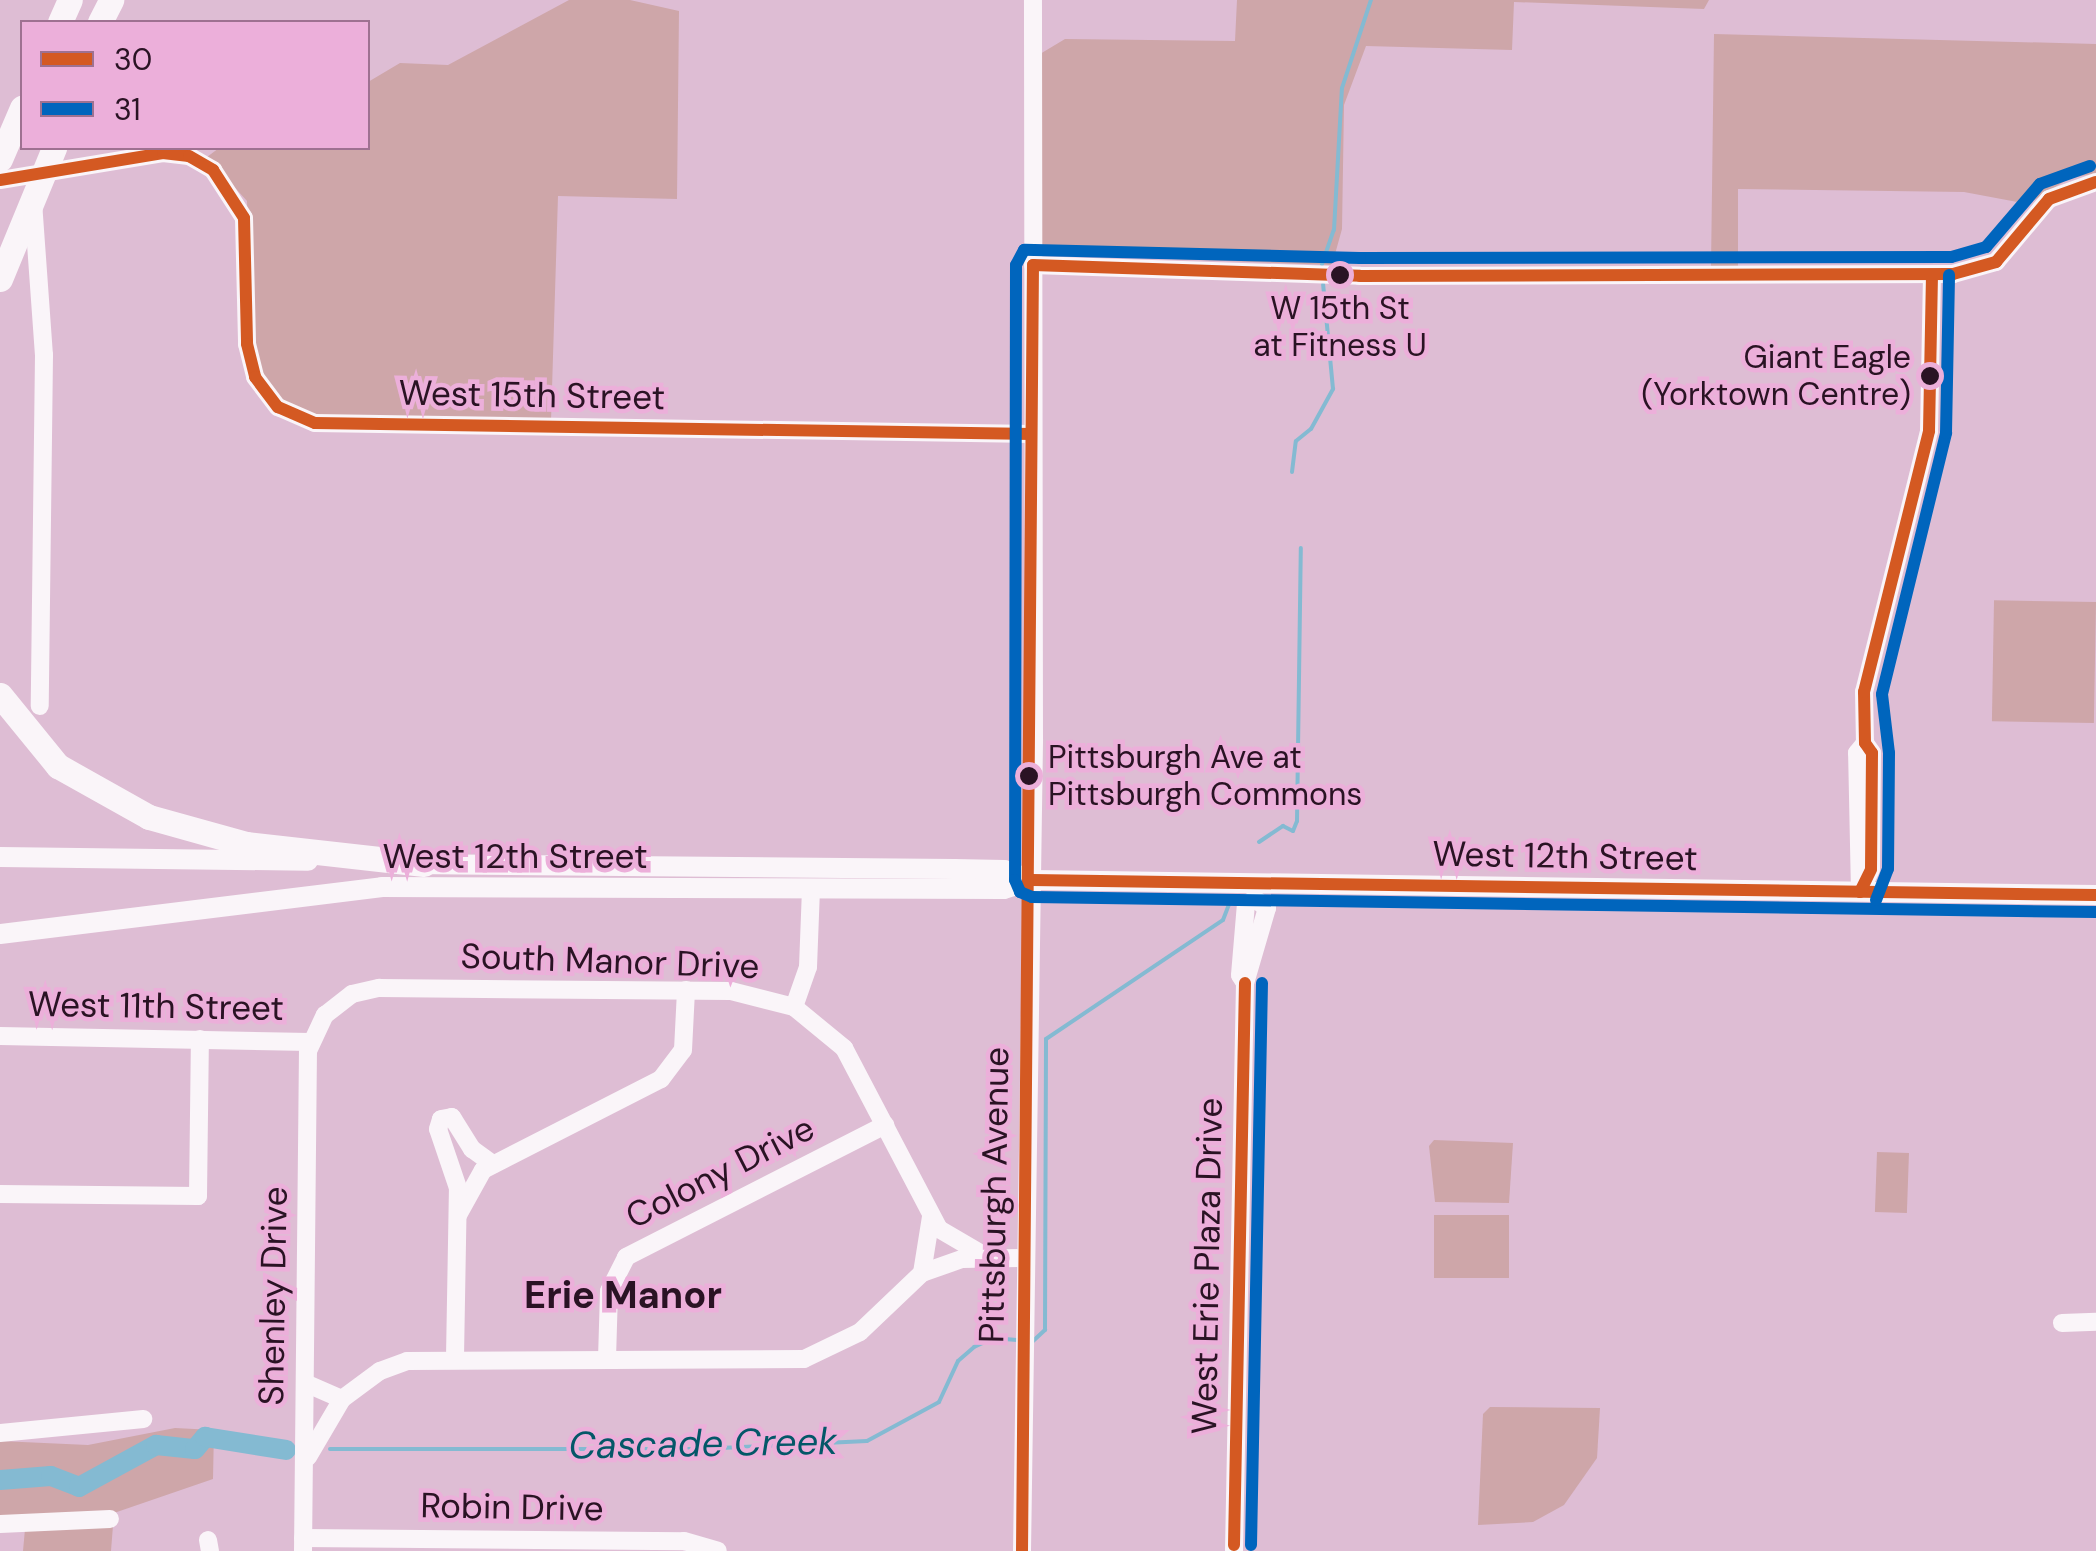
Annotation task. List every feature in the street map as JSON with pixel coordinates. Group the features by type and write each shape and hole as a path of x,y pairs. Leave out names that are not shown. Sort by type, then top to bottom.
{"highway":[{"path":"0,159 20,113"},
{"path":"0,236 38,150"},
{"path":"0,279 53,150"},
{"path":"0,695 58,766 149,816 264,847 424,864"}],"main road":[{"name":"West 12th Street","path":"4,857 954,868 1004,870 1032,880 1255,892 2096,895"},
{"name":"West 12th Street","path":"0,934 342,889 1004,890 1032,880"}],"street":[{"name":"Pittsburgh Avenue","path":"1022,1551 1032,880 1033,0"},
{"name":"West 15th Street","path":"31,174 174,153 224,179 246,232 248,360 278,407 304,420 1031,434"},
{"path":"0,180 31,174 44,355 40,706"},
{"path":"1032,265 1371,276 1932,275 1976,271 2001,258 2048,198 2096,182"},
{"path":"1860,892 1871,871 1872,753 1865,743 1864,692 1929,431 1932,275"},
{"path":"794,1007 808,968 810,888"},
{"name":"West Erie Plaza Drive","path":"1234,1551 1245,983 1266,908 1255,892"},
{"name":"South Manor Drive","path":"310,1042 341,1000 378,988 742,991 794,1007 844,1048 931,1217 953,1240 987,1257"},
{"path":"458,1215 470,1184 493,1164 662,1079 683,1050 686,990"},
{"name":"West 11th Street","path":"0,1036 310,1042"},
{"path":"0,1194 198,1196 200,1039"},
{"name":"Shenley Drive","path":"303,1545 310,1042"},
{"path":"456,1357 456,1172 438,1129 441,1120 452,1118 472,1150 493,1164"},
{"name":"Colony Drive","path":"607,1359 609,1291 626,1258 885,1125"},
{"path":"922,1273 931,1217"},
{"path":"305,1466 342,1400 392,1366 456,1357 820,1355 860,1332 922,1273 987,1257 1025,1258"},
{"path":"2062,1323 2096,1322"},
{"path":"305,1383 342,1400"},
{"path":"0,1433 143,1419"},
{"path":"0,1524 110,1519"},
{"name":"Robin Drive","path":"303,1545 684,1542 718,1551"}],"shaded area":[{"path":"569,0 630,0 679,11 677,199 558,196 551,421 307,415 275,395 262,377 251,327 247,201 207,157 216,150 370,150 370,81 400,63 448,65"},
{"path":"1237,0 1709,0 1704,9 1514,2 1512,50 1366,46 1344,105 1342,229 1332,265 1036,254 1040,54 1065,39 1235,41"},
{"path":"1714,34 2096,44 2096,173 2068,179 2028,204 1964,192 1738,189 1738,267 1711,267"},
{"path":"1994,600 2096,602 2094,723 1992,721"},
{"path":"1434,1140 1513,1143 1509,1203 1435,1202 1429,1146"},
{"path":"1877,1152 1909,1153 1907,1213 1875,1212"},
{"path":"1434,1215 1509,1215 1509,1278 1434,1278"},
{"path":"1490,1407 1600,1408 1597,1458 1564,1505 1533,1522 1478,1525 1483,1414"},
{"path":"175,1428 214,1430 213,1479 114,1513 111,1551 23,1551 25,1529 0,1518 0,1441 88,1445"}],"waterway":[{"name":"Cascade Creek","path":"1322,264 1334,230 1342,88 1371,0"},
{"name":"Cascade Creek","path":"1292,472 1296,441 1311,429 1333,389 1323,284"},
{"name":"Cascade Creek","path":"1259,842 1283,826 1293,831 1297,821 1301,548"},
{"name":"Cascade Creek","path":"1032,1342 1045,1330 1046,1039 1223,920 1229,904"},
{"name":"Cascade Creek","path":"330,1449 698,1449 867,1441 939,1402 958,1361 974,1347 993,1338 1017,1340"},
{"name":"Cascade Creek","path":"0,1480 51,1476 79,1487 156,1445 195,1449 205,1437 286,1450"}],"transit line":[{"name":"30","path":"0,180 163,153 189,156 213,170 244,218 247,344 255,377 278,407 315,423 1031,434"},
{"name":"31","path":"2090,166 2040,184 1986,247 1951,257 1360,258 1024,250 1016,265 1015,880 1020,892 1032,897 2096,912"},
{"name":"30","path":"1022,1551 1033,265 1360,276 1953,274 1996,262 2049,199 2096,182"},
{"name":"30","path":"1860,892 1871,869 1872,753 1865,743 1864,692 1929,431 1932,275"},
{"name":"31","path":"1876,900 1888,869 1889,753 1882,694 1946,433 1949,275"},
{"name":"30","path":"1032,880 2096,895"},
{"name":"30","path":"1234,1545 1245,983"},
{"name":"31","path":"1251,1545 1262,983"}],"place":[{"name":"W 15th St at Fitness U","path":"1340,275"},
{"name":"Giant Eagle (Yorktown Centre)","path":"1930,376"},
{"name":"Pittsburgh Ave at Pittsburgh Commons","path":"1029,776"}],"district":[{"name":"Erie Manor","path":"623,1296"}]}
